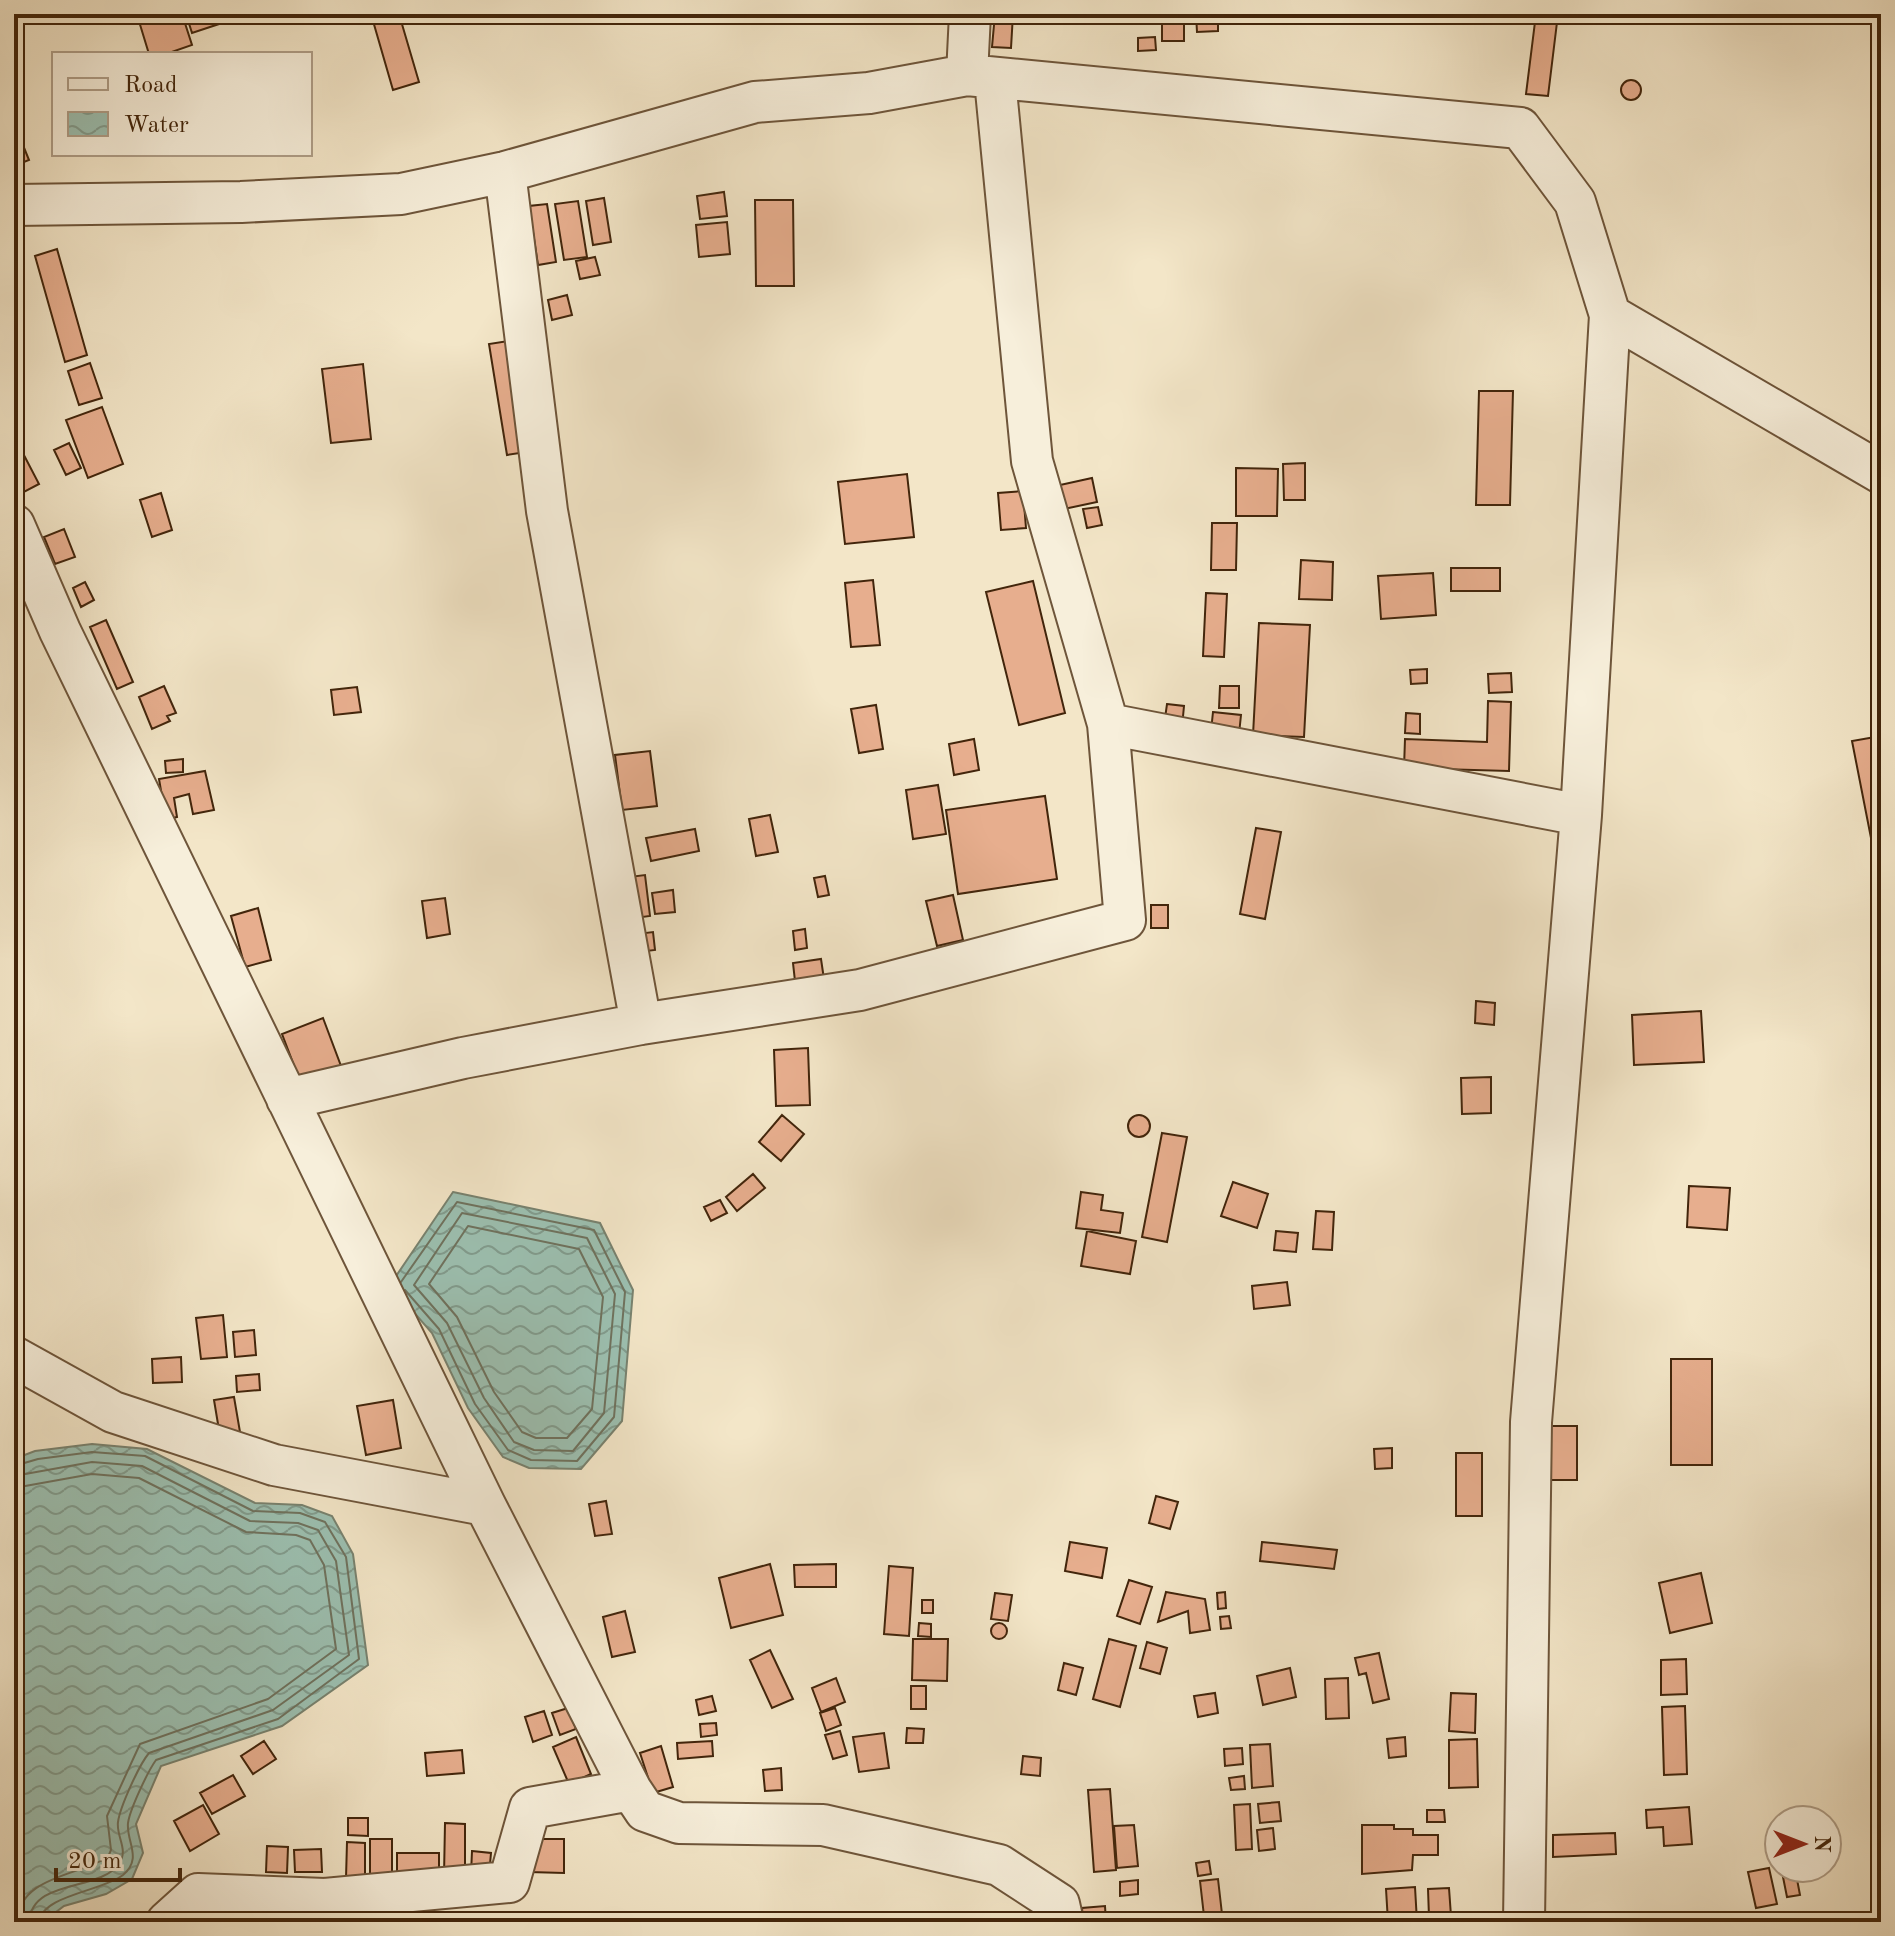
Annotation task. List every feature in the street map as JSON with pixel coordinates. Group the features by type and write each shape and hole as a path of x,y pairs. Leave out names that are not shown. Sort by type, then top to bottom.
{"street":[{"path":"287,1099 463,1058 641,1024 860,990 1125,920 1108,724 1032,461 970,14"},
{"path":"14,205 241,202 401,194 505,172 755,102 869,93 981,77 1520,128 1575,202 1610,315 1581,815 1531,1422 1524,1922"},
{"path":"505,172 547,511 641,1024"},
{"path":"1610,315 1881,473"},
{"path":"14,525 60,631 485,1505 631,1790 645,1811 679,1823 823,1825 999,1865 1059,1904 1063,1922"},
{"path":"1108,724 1581,815"},
{"path":"14,1357 113,1412 274,1465 485,1505"},
{"path":"167,1922 198,1894 325,1899 509,1882 530,1808 631,1790"}],"water":[{"path":"453,1192 600,1223 633,1290 622,1421 581,1469 529,1468 503,1457 468,1408 432,1333 390,1285"},
{"path":"92,1444 147,1449 255,1503 302,1505 332,1516 353,1554 368,1665 282,1726 161,1766 136,1824 143,1853 132,1879 106,1894 64,1906 43,1922 14,1922 14,1459 35,1451"}],"building":[{"path":"151,14 182,14 192,45 172,52 148,52 138,18"},
{"path":"186,14 219,14 222,23 192,33"},
{"path":"371,14 399,14 419,82 393,90"},
{"path":"995,14 1013,14 1011,48 992,47"},
{"path":"1162,14 1184,14 1184,41 1162,41"},
{"path":"1196,14 1218,14 1218,31 1197,32"},
{"path":"1536,14 1558,14 1548,96 1526,94"},
{"path":"1155,37 1156,50 1138,51 1138,38"},
{"path":"1631,80 1638,83 1641,90 1638,97 1631,100 1624,97 1621,90 1624,83"},
{"path":"14,123 29,160 14,166"},
{"path":"724,192 727,216 700,219 697,196"},
{"path":"604,198 611,242 593,245 586,201"},
{"path":"755,200 793,200 794,286 756,286"},
{"path":"578,201 587,257 564,260 555,204"},
{"path":"547,204 556,262 538,265 529,206"},
{"path":"727,222 730,254 699,257 696,225"},
{"path":"57,249 87,355 65,362 35,256"},
{"path":"595,257 600,275 580,279 576,261"},
{"path":"567,295 572,315 552,320 548,300"},
{"path":"515,340 533,451 507,455 489,344"},
{"path":"14,363 22,370 15,379 14,379"},
{"path":"90,363 102,398 79,405 68,371"},
{"path":"363,364 371,439 331,443 322,369"},
{"path":"1479,391 1513,391 1510,505 1476,505"},
{"path":"102,407 123,464 88,478 66,420"},
{"path":"14,436 39,484 22,493 14,477"},
{"path":"69,443 81,468 66,475 54,450"},
{"path":"1305,463 1305,500 1284,500 1283,464"},
{"path":"1236,468 1278,469 1277,516 1236,516"},
{"path":"907,474 914,537 845,544 838,482"},
{"path":"1092,478 1097,502 1064,509 1060,485"},
{"path":"1023,491 1026,528 1001,530 998,493"},
{"path":"161,493 172,530 152,537 140,500"},
{"path":"1098,507 1102,525 1087,528 1083,509"},
{"path":"1212,523 1237,523 1236,570 1211,570"},
{"path":"64,529 75,557 55,564 44,537"},
{"path":"1301,560 1333,562 1332,600 1299,599"},
{"path":"1451,568 1500,568 1500,591 1451,591"},
{"path":"1433,573 1436,615 1381,619 1378,576"},
{"path":"873,580 880,645 851,647 845,583"},
{"path":"1033,581 1065,713 1019,725 986,592"},
{"path":"85,582 94,600 81,607 73,588"},
{"path":"1206,593 1227,594 1224,657 1203,656"},
{"path":"106,620 133,682 117,689 90,627"},
{"path":"1259,623 1310,625 1304,737 1253,735"},
{"path":"1427,669 1427,683 1411,684 1410,670"},
{"path":"1511,673 1512,692 1489,693 1488,674"},
{"path":"164,686 176,713 167,716 170,721 152,729 139,697"},
{"path":"1220,686 1239,686 1239,708 1219,708"},
{"path":"357,687 361,712 334,715 331,690"},
{"path":"1488,701 1511,702 1509,771 1404,768 1405,739 1487,742"},
{"path":"1167,704 1184,706 1182,727 1164,725"},
{"path":"876,705 883,749 859,753 851,709"},
{"path":"1213,712 1241,715 1239,734 1211,731"},
{"path":"1406,713 1420,714 1420,734 1405,733"},
{"path":"1881,736 1881,889 1852,741"},
{"path":"974,739 979,770 954,775 949,744"},
{"path":"650,751 657,806 622,810 615,755"},
{"path":"183,759 183,772 166,773 165,761"},
{"path":"205,771 214,810 193,814 189,794 174,798 177,817 166,820 159,779"},
{"path":"938,785 946,834 913,839 906,790"},
{"path":"1045,796 1057,879 958,894 946,810"},
{"path":"770,815 778,852 756,856 749,819"},
{"path":"1256,828 1281,832 1265,919 1240,914"},
{"path":"695,829 699,851 651,861 646,838"},
{"path":"645,875 650,916 635,918 629,877"},
{"path":"825,876 829,895 818,897 814,878"},
{"path":"673,890 675,912 655,914 652,893"},
{"path":"953,895 963,940 937,946 926,901"},
{"path":"445,898 450,934 427,938 422,901"},
{"path":"1151,905 1168,905 1168,928 1151,928"},
{"path":"258,908 271,960 245,967 231,916"},
{"path":"805,929 807,948 795,950 793,931"},
{"path":"653,932 655,950 639,952 637,934"},
{"path":"821,959 825,986 796,990 793,963"},
{"path":"1476,1001 1495,1003 1494,1025 1475,1023"},
{"path":"1701,1011 1704,1062 1634,1065 1632,1015"},
{"path":"323,1018 344,1074 303,1089 282,1034"},
{"path":"808,1048 810,1105 776,1106 774,1050"},
{"path":"1491,1077 1491,1113 1462,1114 1461,1078"},
{"path":"782,1115 804,1134 781,1161 759,1142"},
{"path":"1139,1115 1147,1118 1150,1126 1147,1134 1139,1137 1131,1134 1128,1126 1131,1118"},
{"path":"1162,1133 1187,1137 1167,1242 1142,1237"},
{"path":"753,1174 765,1188 737,1211 726,1197"},
{"path":"1233,1182 1268,1194 1257,1228 1221,1216"},
{"path":"1689,1186 1730,1188 1727,1230 1687,1227"},
{"path":"1081,1192 1103,1195 1101,1210 1123,1213 1120,1233 1076,1228"},
{"path":"720,1200 727,1213 711,1221 704,1207"},
{"path":"1316,1211 1334,1212 1332,1250 1313,1249"},
{"path":"1087,1231 1136,1241 1130,1274 1081,1266"},
{"path":"1276,1231 1298,1233 1296,1252 1274,1250"},
{"path":"1287,1282 1290,1305 1254,1309 1252,1286"},
{"path":"223,1315 227,1357 201,1359 196,1318"},
{"path":"254,1330 256,1355 235,1357 233,1332"},
{"path":"181,1357 182,1382 153,1383 152,1359"},
{"path":"1671,1359 1712,1359 1712,1465 1671,1465"},
{"path":"259,1374 260,1390 237,1392 236,1376"},
{"path":"234,1397 240,1432 220,1436 214,1400"},
{"path":"393,1400 401,1448 366,1455 357,1406"},
{"path":"1548,1426 1577,1426 1577,1480 1548,1480"},
{"path":"1392,1448 1392,1468 1375,1469 1374,1449"},
{"path":"1456,1453 1482,1453 1482,1516 1456,1516"},
{"path":"1156,1496 1178,1502 1170,1529 1149,1523"},
{"path":"606,1501 612,1534 595,1536 589,1504"},
{"path":"1070,1542 1107,1548 1102,1578 1065,1571"},
{"path":"1262,1542 1337,1550 1334,1569 1260,1561"},
{"path":"770,1564 783,1615 731,1628 719,1578"},
{"path":"836,1564 836,1587 795,1587 794,1565"},
{"path":"889,1566 913,1568 909,1636 884,1634"},
{"path":"1701,1573 1712,1623 1670,1633 1659,1583"},
{"path":"1129,1580 1152,1587 1140,1624 1117,1616"},
{"path":"1166,1592 1205,1599 1210,1630 1190,1633 1188,1611 1158,1622"},
{"path":"1225,1592 1226,1608 1218,1609 1217,1593"},
{"path":"995,1593 1012,1595 1008,1621 991,1619"},
{"path":"922,1600 933,1600 933,1613 922,1613"},
{"path":"625,1611 635,1652 612,1657 603,1617"},
{"path":"1229,1616 1231,1628 1221,1629 1220,1617"},
{"path":"919,1623 931,1624 931,1637 918,1636"},
{"path":"996,1623 1002,1623 1007,1631 1005,1637 996,1639 991,1634 991,1628"},
{"path":"913,1639 948,1639 947,1681 912,1680"},
{"path":"1109,1639 1136,1646 1120,1707 1093,1699"},
{"path":"1147,1642 1167,1648 1160,1674 1140,1668"},
{"path":"770,1650 793,1699 772,1708 750,1660"},
{"path":"1379,1653 1389,1699 1373,1703 1366,1673 1359,1675 1355,1658"},
{"path":"1686,1659 1687,1694 1661,1695 1661,1660"},
{"path":"1064,1663 1083,1668 1076,1695 1058,1690"},
{"path":"1290,1668 1296,1697 1263,1705 1257,1676"},
{"path":"836,1678 845,1702 821,1712 812,1688"},
{"path":"1348,1678 1349,1718 1326,1719 1325,1679"},
{"path":"911,1686 926,1686 926,1709 911,1709"},
{"path":"1215,1693 1218,1713 1198,1717 1194,1696"},
{"path":"1451,1693 1476,1694 1475,1733 1449,1731"},
{"path":"712,1696 716,1711 699,1715 696,1700"},
{"path":"1685,1706 1687,1774 1664,1775 1662,1707"},
{"path":"568,1708 576,1729 560,1735 552,1713"},
{"path":"835,1708 841,1725 826,1731 820,1713"},
{"path":"544,1711 552,1735 533,1742 525,1717"},
{"path":"716,1723 717,1735 701,1737 700,1724"},
{"path":"907,1728 924,1729 923,1743 906,1743"},
{"path":"840,1731 847,1755 833,1759 825,1735"},
{"path":"884,1733 889,1768 859,1772 853,1737"},
{"path":"576,1737 591,1774 569,1784 553,1747"},
{"path":"1405,1737 1406,1756 1389,1758 1387,1739"},
{"path":"1477,1739 1478,1787 1449,1788 1449,1740"},
{"path":"264,1741 276,1759 253,1774 241,1756"},
{"path":"712,1741 713,1756 678,1759 677,1743"},
{"path":"1270,1744 1273,1786 1252,1788 1250,1745"},
{"path":"661,1746 673,1787 653,1793 640,1753"},
{"path":"1242,1748 1243,1764 1225,1766 1224,1749"},
{"path":"462,1750 464,1773 427,1776 425,1753"},
{"path":"1023,1756 1041,1758 1040,1776 1021,1774"},
{"path":"781,1768 782,1790 765,1791 763,1770"},
{"path":"233,1775 245,1796 212,1814 200,1793"},
{"path":"1244,1776 1245,1789 1231,1790 1229,1778"},
{"path":"1110,1789 1116,1870 1094,1872 1088,1790"},
{"path":"1279,1802 1281,1821 1260,1823 1258,1804"},
{"path":"1250,1804 1252,1849 1236,1850 1234,1805"},
{"path":"203,1805 219,1834 190,1851 174,1821"},
{"path":"1689,1807 1692,1844 1664,1846 1663,1827 1647,1828 1646,1810"},
{"path":"1427,1810 1444,1810 1445,1822 1427,1822"},
{"path":"348,1818 368,1818 368,1836 348,1835"},
{"path":"445,1823 465,1824 465,1876 444,1876"},
{"path":"1134,1825 1138,1866 1117,1868 1114,1826"},
{"path":"1362,1825 1394,1825 1394,1829 1413,1829 1413,1835 1438,1835 1438,1855 1413,1855 1412,1870 1362,1874"},
{"path":"1273,1828 1275,1849 1259,1851 1257,1830"},
{"path":"1615,1833 1616,1854 1553,1857 1553,1835"},
{"path":"370,1839 392,1839 392,1880 370,1880"},
{"path":"530,1839 564,1839 564,1873 529,1872"},
{"path":"347,1842 365,1843 365,1878 346,1878"},
{"path":"267,1846 288,1847 287,1873 266,1872"},
{"path":"321,1849 322,1872 295,1872 294,1850"},
{"path":"472,1851 491,1853 489,1875 471,1874"},
{"path":"397,1853 439,1853 439,1880 397,1880"},
{"path":"1209,1861 1211,1874 1198,1876 1196,1863"},
{"path":"1763,1869 1763,1884 1773,1884 1777,1904 1756,1908 1748,1872"},
{"path":"1218,1879 1222,1914 1204,1916 1200,1881"},
{"path":"1138,1880 1138,1894 1120,1896 1120,1882"},
{"path":"1784,1884 1798,1884 1800,1895 1787,1897"},
{"path":"1415,1887 1417,1922 1388,1922 1386,1889"},
{"path":"1449,1888 1451,1916 1429,1917 1428,1889"},
{"path":"1105,1906 1106,1922 1083,1922 1082,1908"}]}
